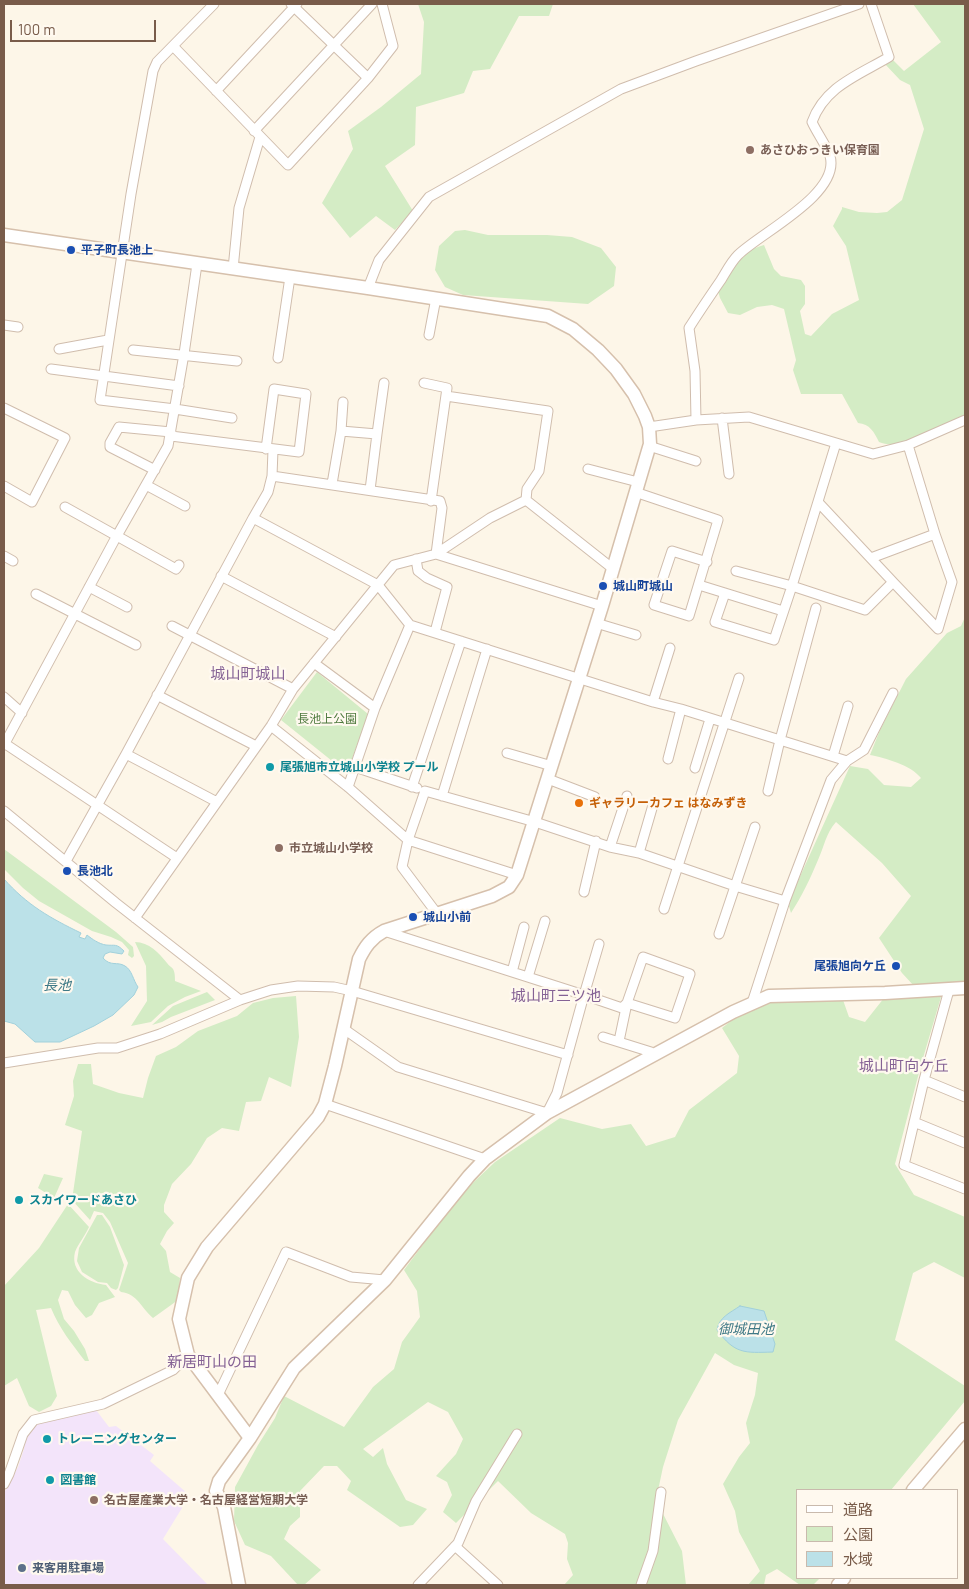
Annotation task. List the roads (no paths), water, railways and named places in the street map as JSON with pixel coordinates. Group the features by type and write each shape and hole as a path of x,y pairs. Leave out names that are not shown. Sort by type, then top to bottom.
{"street":[{"path":"214,4 158,62 153,71 122,252 100,400 232,418"},
{"path":"233,269 239,208 257,134 372,4"},
{"path":"173,46 288,165 368,78 393,46 382,4"},
{"path":"368,288 379,260 429,197 621,89 859,4"},
{"path":"696,420 695,371 689,328 736,257 750,244 789,218 812,199 827,178 831,166 830,156 812,122 815,114 836,87 889,56 871,4"},
{"path":"216,91 294,5 368,78"},
{"path":"4,235 548,316 573,329 598,350 616,369 640,404 648,426 649,446 602,606 517,875 509,886 492,896 384,931 372,939 364,948 359,959 325,1104 318,1117 207,1247 188,1278 179,1319 188,1355 250,1438"},
{"path":"178,858 4,744 168,446 197,264"},
{"path":"278,358 290,277"},
{"path":"429,335 436,298"},
{"path":"4,325 18,327"},
{"path":"59,349 108,340"},
{"path":"133,350 237,361"},
{"path":"51,369 179,386"},
{"path":"370,490 384,383"},
{"path":"424,383 447,388 430,501"},
{"path":"66,861 268,492 272,476 269,449 274,389 306,394 299,452 269,449 119,427 110,443 110,447 155,470"},
{"path":"446,396 548,411 539,471 527,489 526,500"},
{"path":"332,484 341,431 343,402"},
{"path":"4,408 65,438 32,502 4,486"},
{"path":"648,426 696,420 749,417 873,454 908,445 965,420"},
{"path":"722,418 729,474"},
{"path":"341,431 377,434"},
{"path":"725,593 715,622 774,640 836,443"},
{"path":"818,502 938,629 952,582 935,534 908,445"},
{"path":"649,446 696,461"},
{"path":"588,469 718,520 706,562 689,616 654,605 672,551 706,562"},
{"path":"272,476 440,501 436,554"},
{"path":"146,485 185,506"},
{"path":"135,918 271,726 293,689 394,565 436,554 490,518 526,500"},
{"path":"526,500 612,568"},
{"path":"65,507 176,569 179,565"},
{"path":"253,518 378,585 410,625 652,702 682,709 847,761"},
{"path":"871,558 935,534"},
{"path":"436,554 602,606"},
{"path":"4,556 13,561"},
{"path":"416,559 418,571 447,587 436,632"},
{"path":"736,571 792,586 865,610 893,582"},
{"path":"221,576 336,637"},
{"path":"699,584 784,611"},
{"path":"89,588 127,606"},
{"path":"36,594 136,645"},
{"path":"768,791 816,608"},
{"path":"596,623 636,635"},
{"path":"348,787 375,708 410,625"},
{"path":"172,626 293,689"},
{"path":"412,787 461,641"},
{"path":"652,702 670,648"},
{"path":"442,796 487,649"},
{"path":"314,663 375,708"},
{"path":"664,909 726,723 739,678"},
{"path":"752,1003 785,901 831,780 847,761 864,750 893,693"},
{"path":"157,695 256,746"},
{"path":"4,697 22,713"},
{"path":"833,756 848,706"},
{"path":"668,759 682,709"},
{"path":"695,768 710,719"},
{"path":"271,726 348,787 408,840 517,875"},
{"path":"507,753 552,766"},
{"path":"126,754 217,802"},
{"path":"355,767 424,791 535,822 610,847 639,853 785,901"},
{"path":"548,779 595,797"},
{"path":"424,791 408,840 402,867 438,915"},
{"path":"610,847 627,796"},
{"path":"639,853 654,805"},
{"path":"4,811 135,918 240,1000"},
{"path":"718,934 755,828"},
{"path":"584,892 596,841"},
{"path":"528,977 545,920"},
{"path":"512,972 524,927"},
{"path":"384,931 622,1008 627,1003"},
{"path":"547,1113 557,1093 599,944"},
{"path":"619,1041 627,1003 643,957 690,974 675,1018 627,1003"},
{"path":"4,1063 98,1048 117,1048 160,1034 240,1000 271,990 298,986 334,987 352,991 568,1055"},
{"path":"239,1585 224,1507 216,1491 219,1481 250,1438 294,1368 385,1280 469,1176 485,1159 547,1113 752,1003 769,996 965,988"},
{"path":"949,990 924,1080 904,1165 965,1189"},
{"path":"344,1029 398,1067 547,1113"},
{"path":"603,1038 619,1041 651,1052 652,1056"},
{"path":"924,1080 965,1097"},
{"path":"325,1104 485,1159"},
{"path":"914,1122 965,1144"},
{"path":"218,1395 286,1252 351,1277 385,1280"},
{"path":"4,1484 23,1434 34,1420 103,1404 173,1370 188,1355"},
{"path":"914,1489 965,1430"},
{"path":"418,1585 455,1546 476,1501 517,1434"},
{"path":"641,1585 653,1551 661,1492"},
{"path":"455,1546 498,1585"}],"water":[{"name":"長池","path":"4,879 21,896 40,910 81,933 79,937 85,939 87,935 101,944 117,946 124,951 122,954 110,952 105,954 103,958 106,961 127,968 138,987 134,995 113,1015 60,1042 35,1042 15,1024 4,1021"},
{"name":"御城田池","path":"740,1306 764,1311 775,1344 773,1352 747,1352 735,1348 717,1330 720,1322"}],"place":[{"name":"あさひおっきい保育園","path":"750,150"},
{"name":"平子町長池上","path":"71,250"},
{"name":"城山町城山","path":"603,586"},
{"name":"尾張旭市立城山小学校 プール","path":"270,767"},
{"name":"ギャラリーカフェ はなみずき","path":"579,803"},
{"name":"市立城山小学校","path":"279,848"},
{"name":"長池北","path":"67,871"},
{"name":"城山小前","path":"413,917"},
{"name":"尾張旭向ケ丘","path":"896,966"},
{"name":"スカイワードあさひ","path":"19,1200"},
{"name":"トレーニングセンター","path":"47,1439"},
{"name":"図書館","path":"50,1480"},
{"name":"名古屋産業大学・名古屋経営短期大学","path":"94,1500"},
{"name":"来客用駐車場","path":"22,1568"}],"district":[{"name":"城山町城山","path":"248,674"},
{"name":"城山町三ツ池","path":"556,996"},
{"name":"城山町向ケ丘","path":"904,1066"},
{"name":"新居町山の田","path":"212,1362"}],"park label":[{"name":"長池上公園","path":"327,719"}]}
